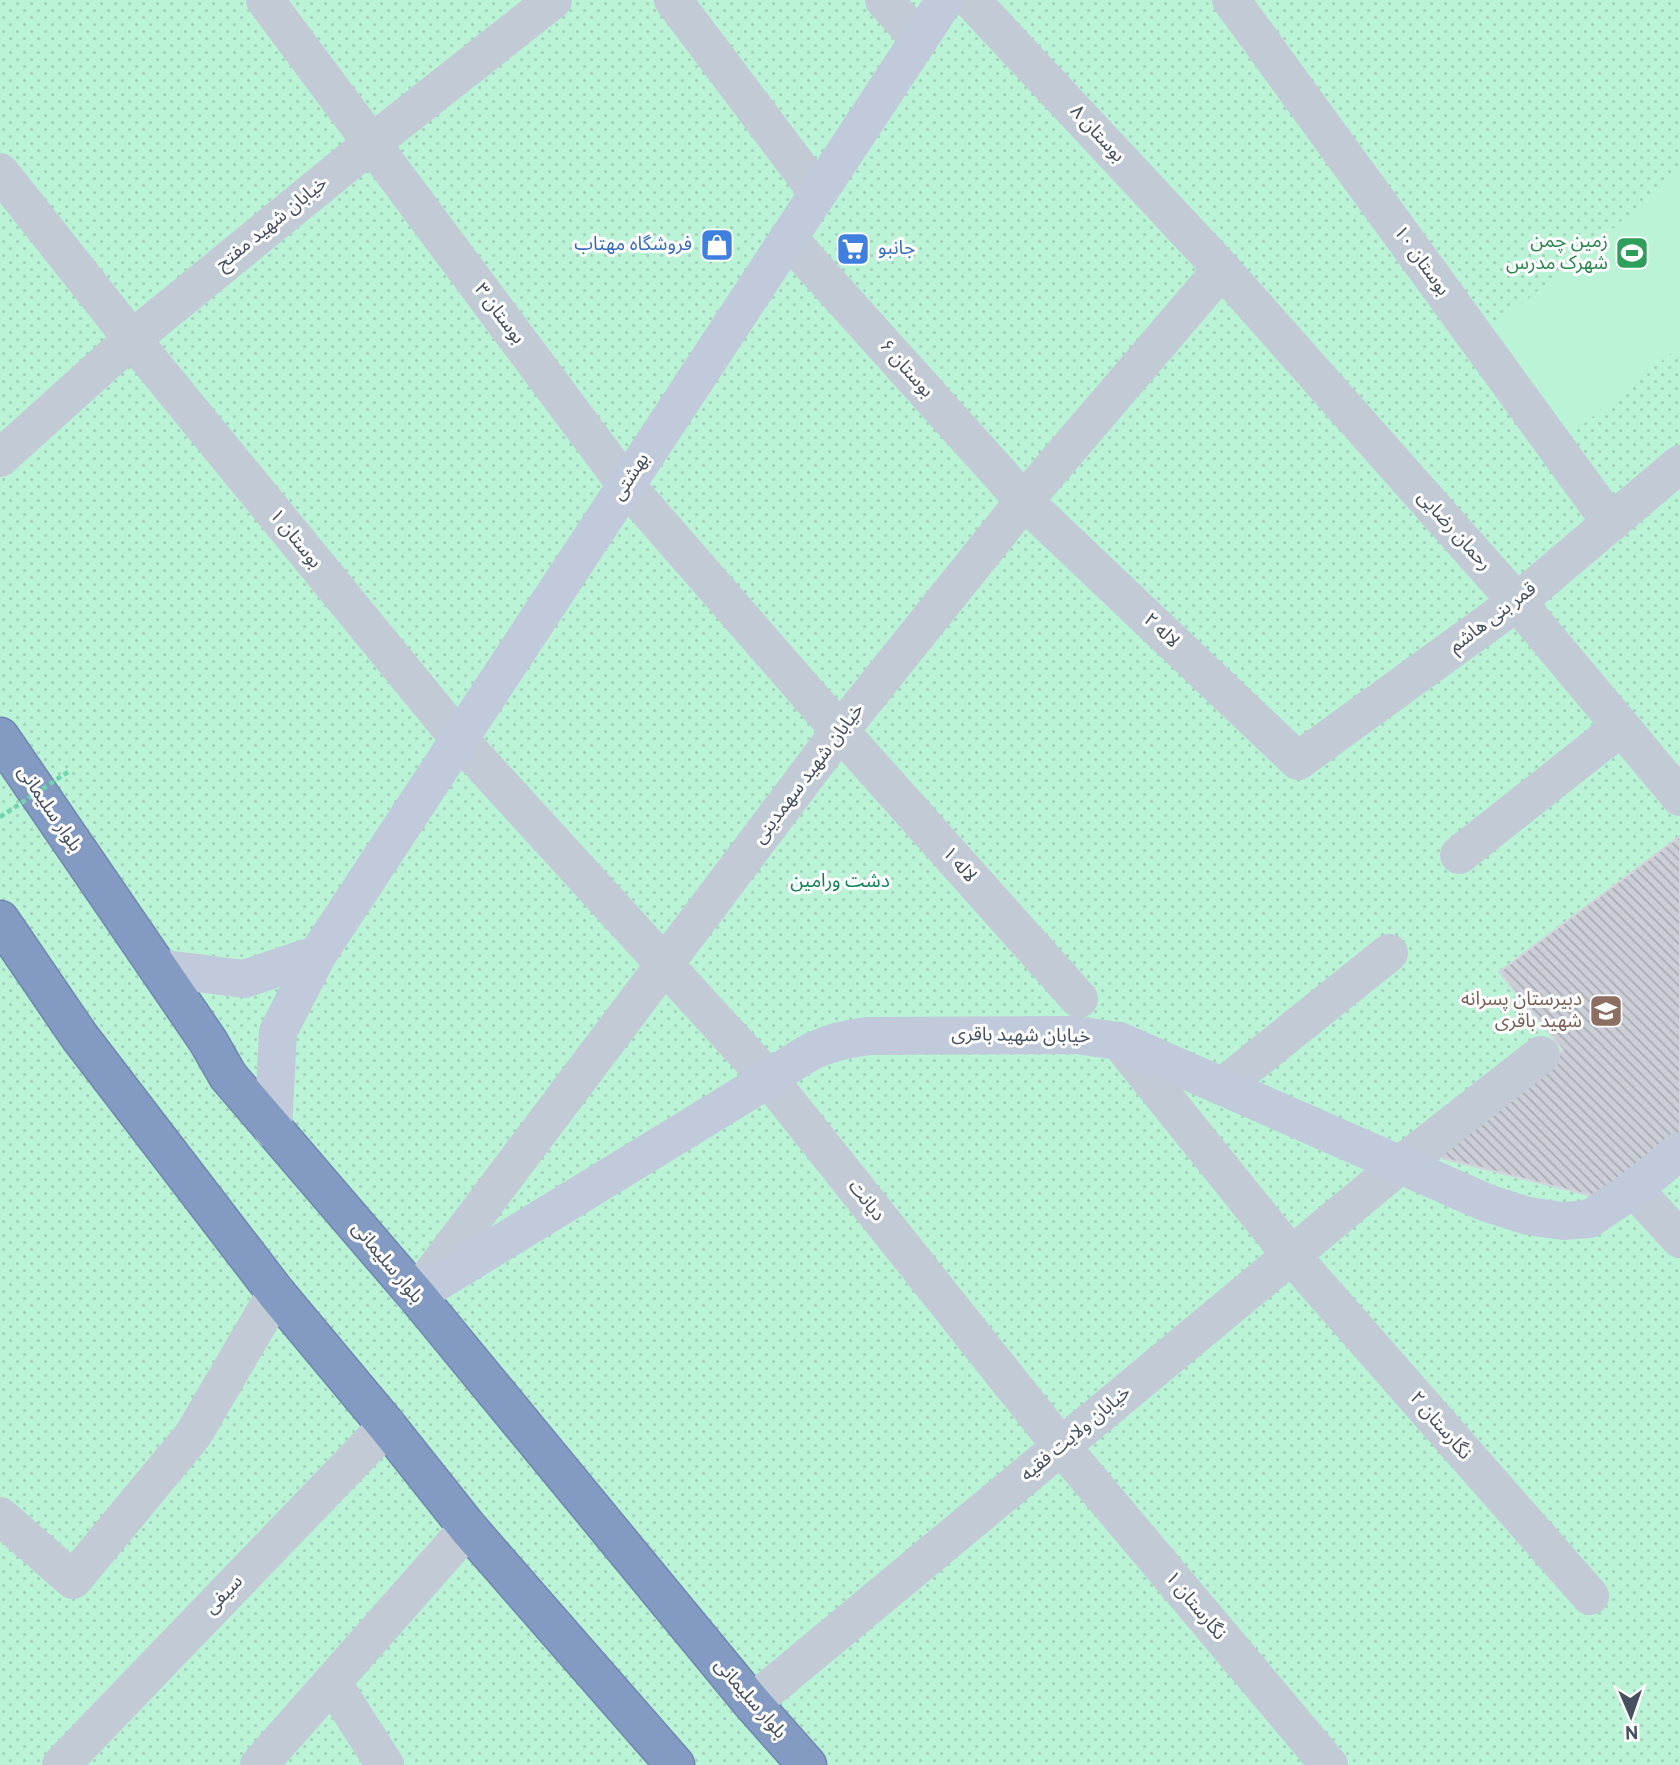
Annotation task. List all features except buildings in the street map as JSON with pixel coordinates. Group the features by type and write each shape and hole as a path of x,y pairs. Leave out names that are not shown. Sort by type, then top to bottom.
{"highway":[{"name":"بلوار سلیمانی","path":"0,737 208,1041 228,1076 416,1296 752,1703 807,1765"},
{"path":"0,920 79,1036 275,1293 387,1426 468,1528 675,1765"}],"street":[{"name":"بوستان ۳","path":"265,0 626,485 840,731"},
{"name":"خیابان شهید مفتح","path":"0,458 132,339 372,143 553,0"},
{"path":"673,0 818,193"},
{"path":"884,0 919,39"},
{"name":"بهشتی","path":"273,1129 278,1032 318,954 945,0"},
{"name":"بوستان ۸","path":"971,0 1222,269"},
{"name":"بوستان ۱۰","path":"1231,0 1611,523"},
{"name":"بوستان ۱","path":"0,172 132,339 459,739 664,963"},
{"name":"بوستان ۶","path":"788,238 1024,501"},
{"name":"خیابان شهید سهمدینی","path":"416,1296 840,731 1024,501 1222,269"},
{"name":"رحمان رضایی","path":"1222,269 1517,602 1680,797"},
{"name":"قمر بنی هاشم","path":"1298,761 1517,602 1680,464"},
{"name":"لاله ۲","path":"1024,501 1298,761"},
{"path":"1459,855 1621,727"},
{"name":"لاله ۱","path":"840,731 1079,999"},
{"path":"1223,1086 1389,953"},
{"path":"158,968 244,979 318,954"},
{"name":"دیانت","path":"664,963 769,1079 1061,1446"},
{"name":"خیابان شهید باقری","path":"416,1296 769,1079 804,1054 839,1039 869,1036 1074,1035 1119,1041 1487,1203 1528,1216 1563,1221 1589,1219 1634,1189 1680,1151"},
{"name":"نگارستان ۲","path":"1119,1041 1291,1255 1590,1596"},
{"name":"خیابان ولایت فقیه","path":"752,1703 1400,1165 1541,1055"},
{"path":"1634,1189 1680,1239"},
{"path":"0,1516 73,1580 193,1435 275,1293"},
{"name":"سیفی","path":"61,1765 387,1426"},
{"name":"نگارستان ۱","path":"1061,1446 1329,1765"},
{"path":"259,1765 468,1528"},
{"path":"332,1682 385,1765"}],"path":[{"path":"0,817 68,772"}],"green space":[{"name":"دشت ورامین","path":"0,0 1680,0 1680,1765 0,1765"},
{"name":"زمین چمن شهرک مدرس","path":"1680,173 1680,346 1570,435 1488,332"}],"place":[{"name":"فروشگاه مهتاب","path":"717,245"},
{"name":"جانبو","path":"853,249"},
{"name":"زمین چمن شهرک مدرس","path":"1632,253"},
{"name":"دبیرستان پسرانه شهید باقری","path":"1606,1011"}]}
